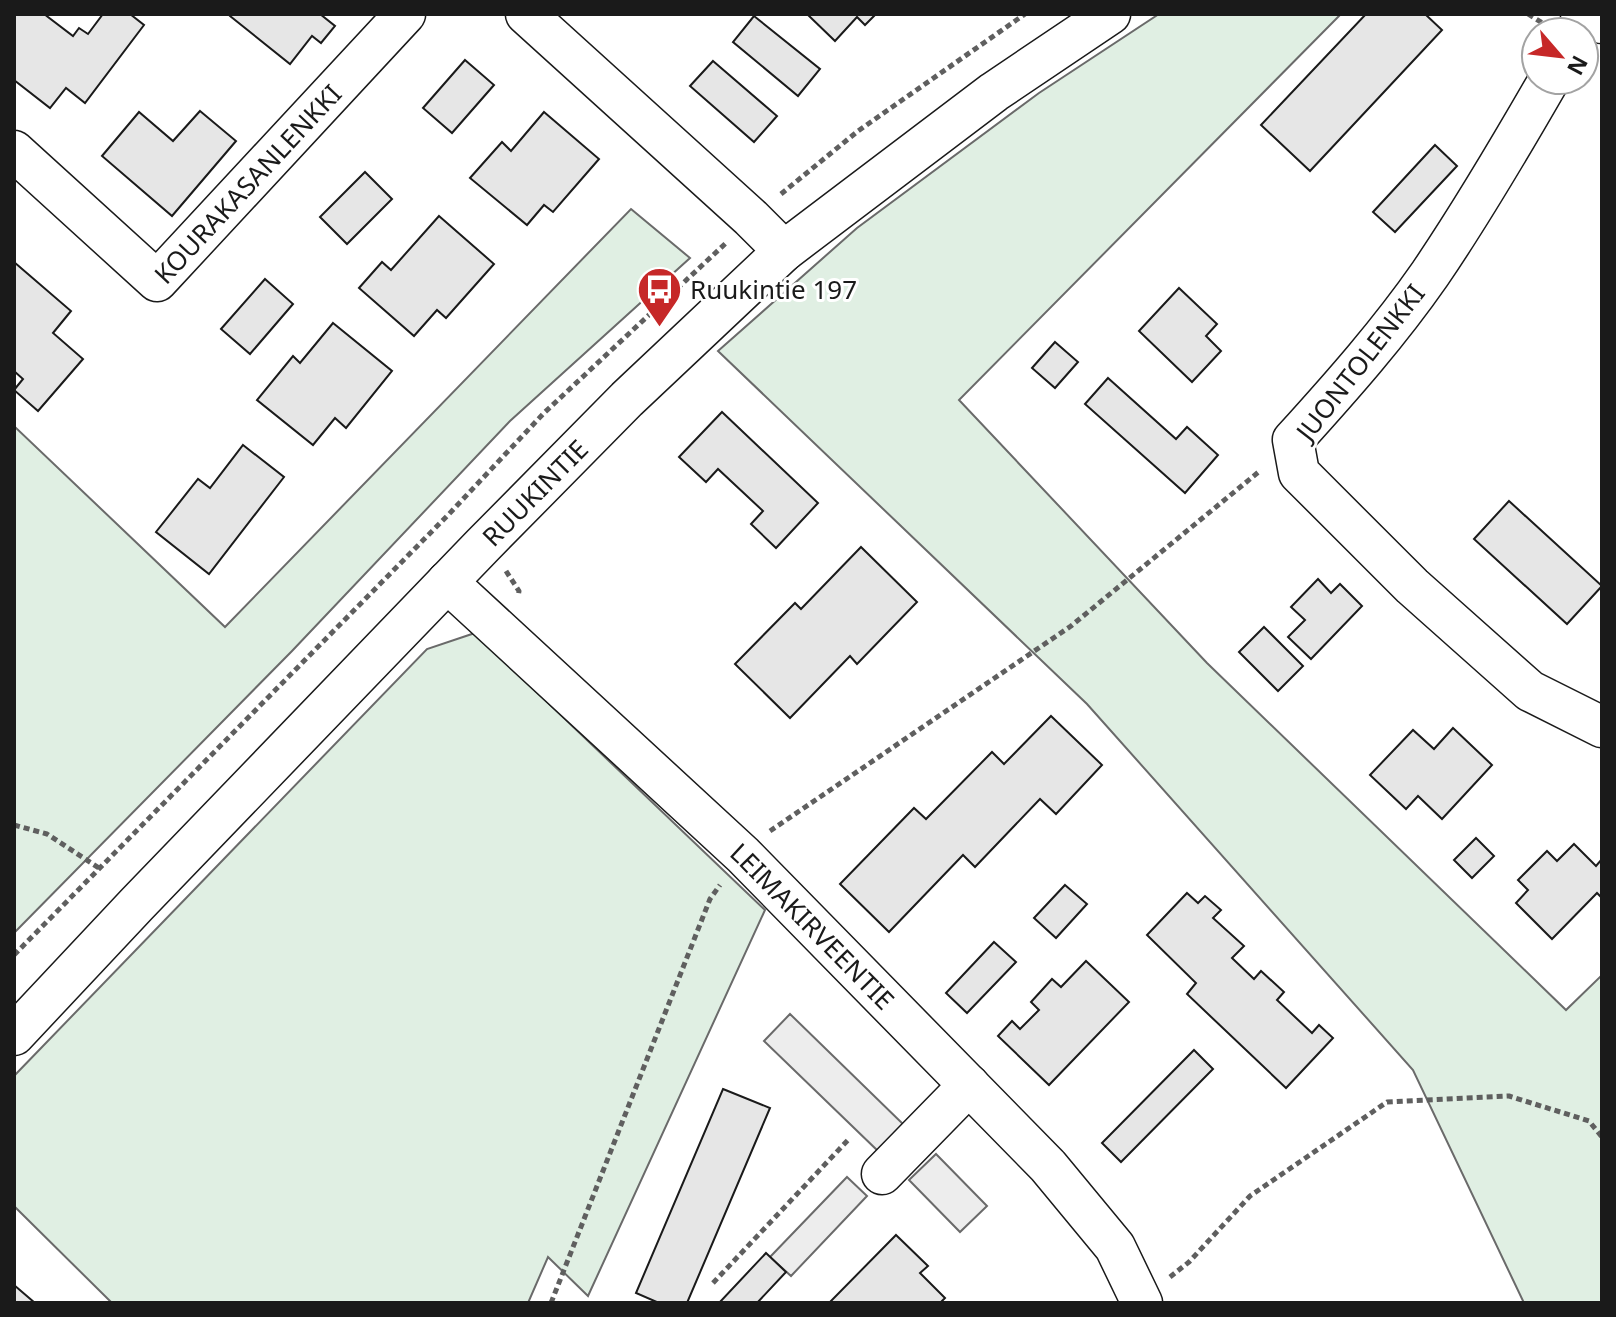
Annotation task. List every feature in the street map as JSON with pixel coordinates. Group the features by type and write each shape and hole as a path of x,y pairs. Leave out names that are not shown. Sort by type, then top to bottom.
{"street":[{"name":"KOURAKASANLENKKI","path":"14,151 157,281 405,14"},
{"path":"526,14 784,251"},
{"name":"RUUKINTIE","path":"14,1035 447,582 627,399 784,251 994,92 1110,14"},
{"path":"1582,14 1602,23"},
{"name":"JUONTOLENKKI","path":"1540,96 1494,175 1429,275 1359,366 1293,440 1299,473 1412,586 1530,691 1602,727"},
{"name":"LEIMAKIRVEENTIE","path":"447,582 743,855 1048,1166 1115,1247 1141,1301"},
{"path":"882,1174 969,1085"}],"path":[{"path":"551,1303 710,899 743,855 779,823 1071,626 1203,520 1293,440"},
{"path":"14,825 47,834 99,868"},
{"path":"1141,1301 1189,1262 1250,1196 1387,1102 1509,1096 1589,1121 1602,1137"},
{"path":"713,1283 848,1140"}],"green space":[{"path":"1159,14 1341,14 959,400 1207,663 1566,1010 1602,975 1602,1303 1524,1303 1413,1070 1087,704 718,351 857,228 1039,93"},
{"path":"631,209 690,258 510,421 292,651 14,933 14,426 225,627"},
{"path":"475,633 765,910 588,1296 548,1257 528,1303 112,1303 14,1206 14,1076 427,649"}],"shaded area":[{"path":"790,1014 905,1126 879,1152 764,1041"},
{"path":"936,1154 987,1206 960,1232 909,1180"},
{"path":"847,1177 867,1196 791,1276 770,1257"}],"building":[{"path":"14,14 44,14 73,36 79,28 88,34 103,14 130,14 144,25 85,103 66,88 50,108 14,80"},
{"path":"231,14 320,14 335,26 321,43 312,36 290,64"},
{"path":"807,14 876,14 865,25 857,17 835,41"},
{"path":"1366,14 1425,14 1442,30 1310,171 1261,125"},
{"path":"754,16 820,69 798,96 733,42"},
{"path":"465,60 494,85 452,133 423,108"},
{"path":"713,61 777,116 754,142 690,86"},
{"path":"200,111 236,141 172,216 102,156 139,112 173,141"},
{"path":"544,112 599,159 553,212 544,205 527,225 470,178 502,142 511,151"},
{"path":"1435,145 1457,166 1395,232 1373,212"},
{"path":"365,172 392,199 347,244 320,217"},
{"path":"439,216 494,264 446,318 437,310 414,336 359,288 382,262 391,270"},
{"path":"14,262 71,311 53,333 83,359 38,411 14,390 23,379 14,371"},
{"path":"265,279 293,304 250,354 221,329"},
{"path":"1179,288 1217,324 1206,336 1221,351 1192,382 1139,331"},
{"path":"333,323 392,371 346,428 335,418 313,445 257,400 293,356 300,363"},
{"path":"1055,342 1078,362 1055,388 1032,368"},
{"path":"1108,378 1176,439 1187,427 1218,455 1185,493 1085,404"},
{"path":"722,412 818,503 776,548 751,524 763,511 718,469 706,482 679,457"},
{"path":"243,445 284,477 209,574 156,532 198,479 210,488"},
{"path":"1509,501 1602,586 1567,624 1474,539"},
{"path":"861,547 917,602 857,664 850,656 790,718 735,664 795,603 801,609"},
{"path":"1318,579 1331,593 1340,584 1362,606 1311,659 1288,637 1305,620 1291,607"},
{"path":"1264,627 1303,666 1278,691 1239,652"},
{"path":"1051,716 1102,765 1056,814 1040,799 975,867 963,855 889,932 840,884 914,808 926,819 992,752 1004,764"},
{"path":"1453,728 1492,765 1442,819 1418,796 1406,809 1370,775 1413,730 1434,749"},
{"path":"1476,838 1494,856 1472,878 1454,860"},
{"path":"1574,844 1596,866 1602,859 1602,898 1597,893 1552,939 1516,903 1528,890 1518,880 1547,851 1557,861"},
{"path":"1065,885 1087,904 1056,938 1034,918"},
{"path":"1187,893 1198,903 1205,896 1221,910 1213,918 1244,946 1232,958 1254,979 1261,971 1284,992 1277,1000 1312,1033 1319,1025 1333,1038 1286,1088 1187,994 1196,983 1147,935"},
{"path":"994,942 1016,962 967,1013 946,993"},
{"path":"1086,961 1129,1002 1049,1085 998,1036 1012,1021 1020,1029 1039,1010 1031,1002 1052,979 1061,987"},
{"path":"1194,1050 1213,1069 1121,1162 1102,1143"},
{"path":"723,1089 770,1108 687,1303 659,1303 636,1293"},
{"path":"896,1235 928,1266 920,1273 945,1298 940,1303 829,1303"},
{"path":"766,1253 786,1272 757,1303 719,1303"},
{"path":"14,1285 35,1303 14,1303"}],"place":[{"name":"Ruukintie 197","path":"659,328"}]}
